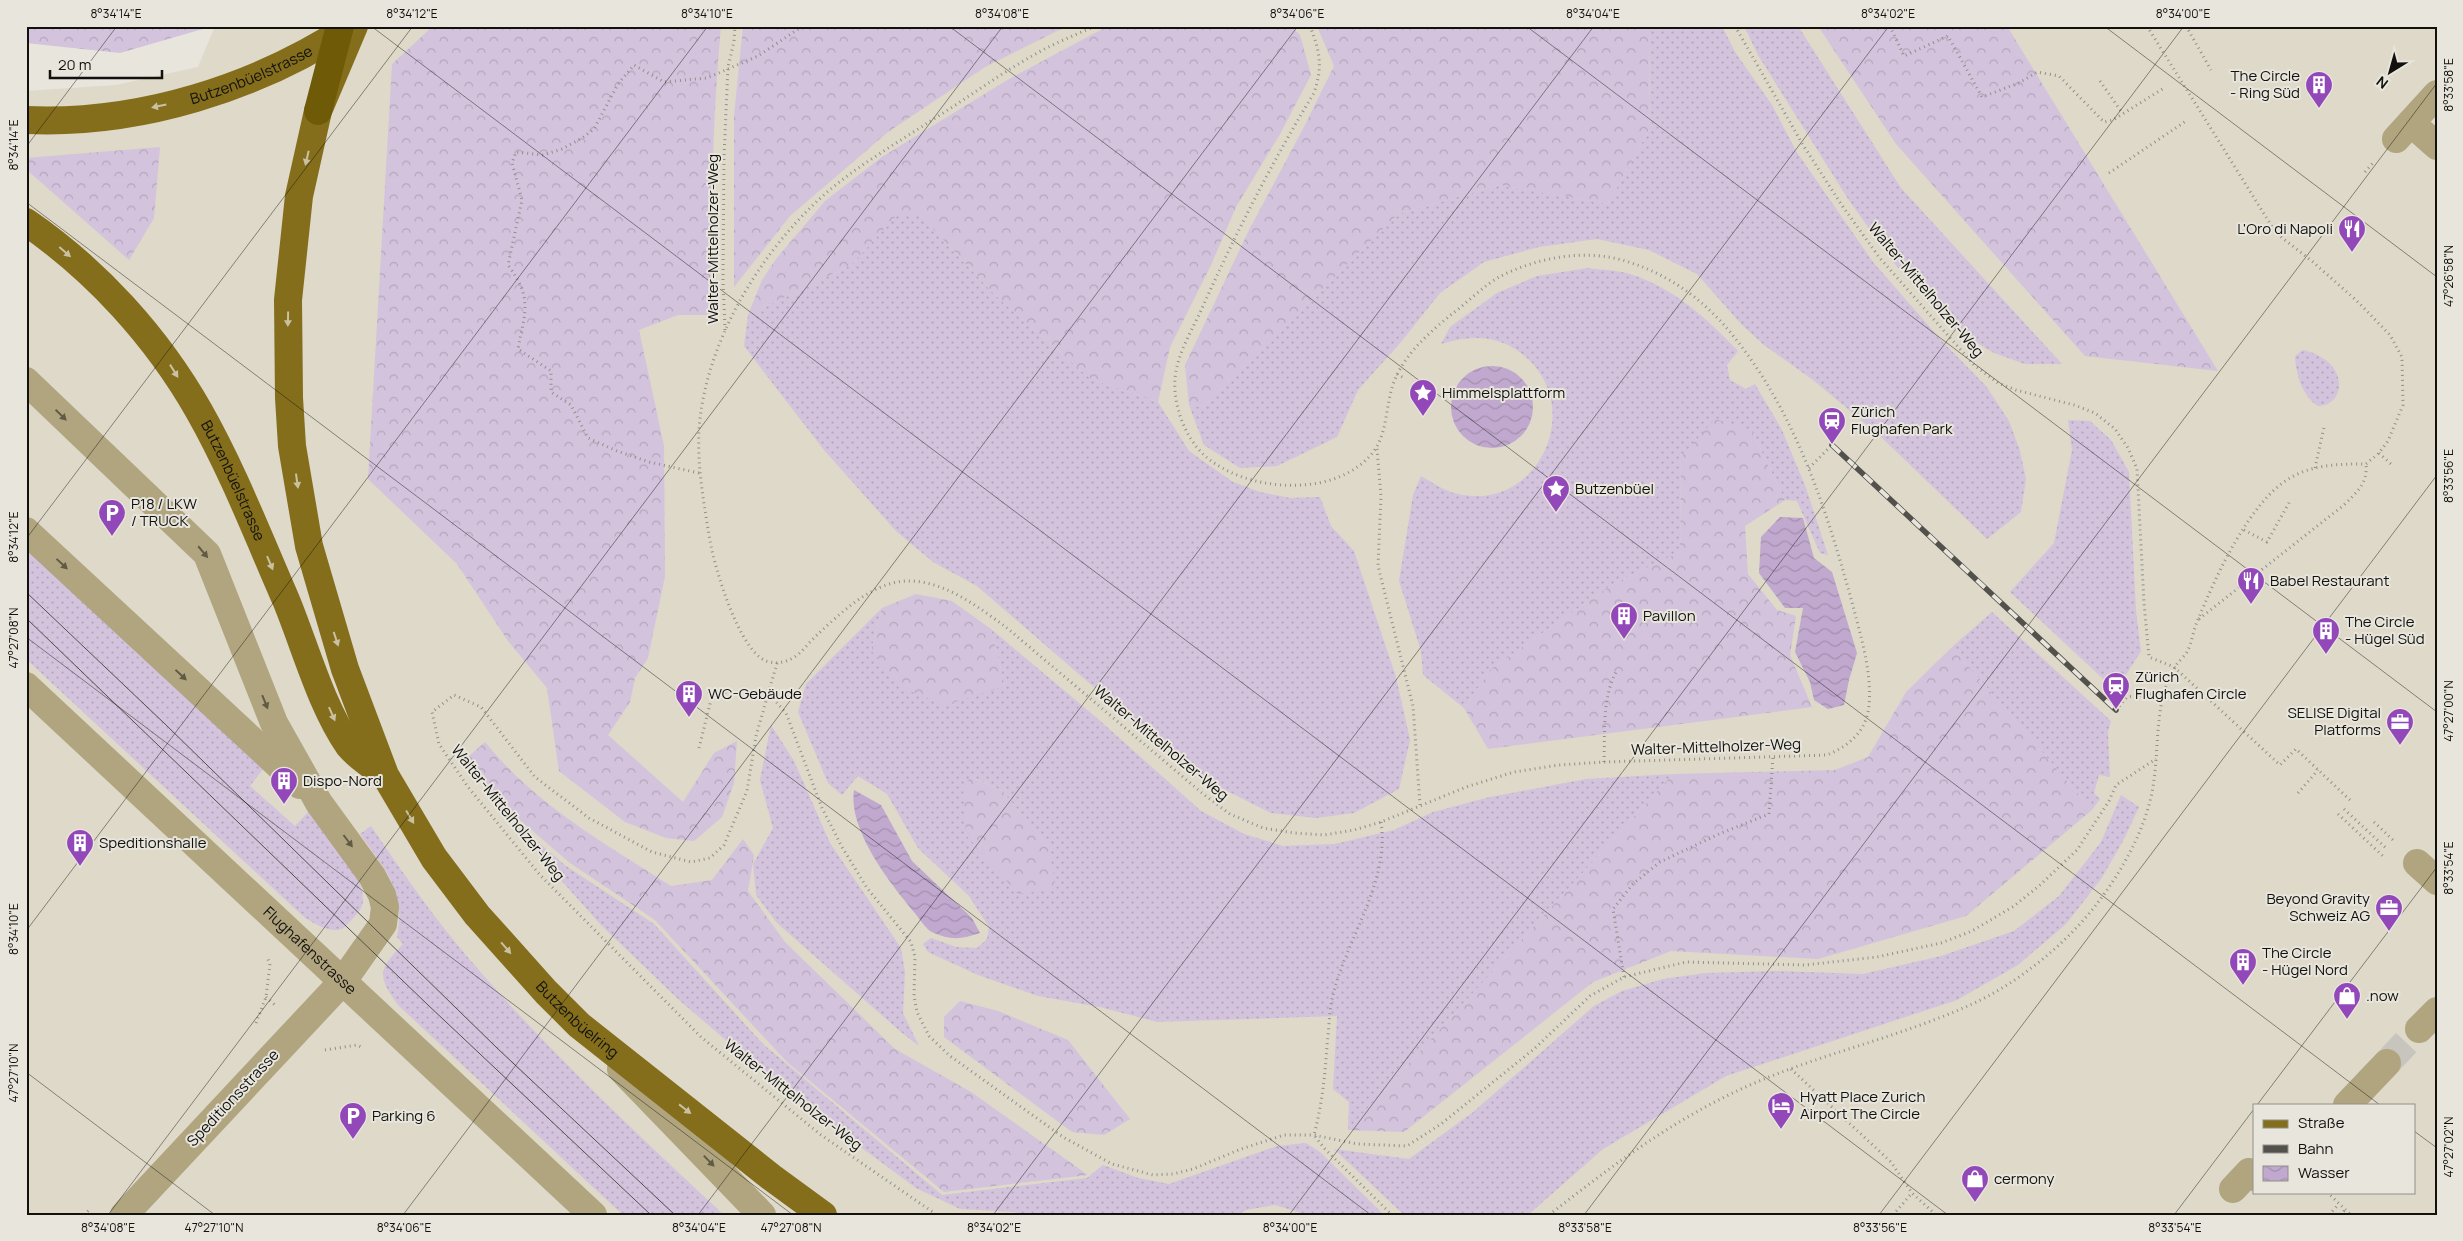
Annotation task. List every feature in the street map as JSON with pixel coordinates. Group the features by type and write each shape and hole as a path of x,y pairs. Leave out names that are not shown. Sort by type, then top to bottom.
{"highway":[{"path":"318,111 340,26"}],"main road":[{"path":"352,26 318,111 299,196 288,300 287,351 292,446 309,546 322,595 346,669 384,775"},
{"name":"Butzenbüelstrasse","path":"26,120 87,118 129,112 206,94 266,72 304,54 352,26"},
{"name":"Butzenbüelstrasse","path":"26,222 45,235 91,275 132,317 166,359 198,410 228,468 287,604 332,717 350,747 384,775"},
{"name":"Butzenbüelring","path":"384,775 434,858 477,915 578,1025 771,1177 823,1215"}],"street":[{"path":"2437,94 2403,131 2437,146"},
{"path":"26,381 207,554 274,723 320,803"},
{"path":"26,531 320,803"},
{"name":"Flughafenstrasse","path":"26,686 593,1215"},
{"name":"Speditionsstrasse","path":"124,1215 343,980 383,924 385,907 382,894 372,876 320,803"},
{"path":"2417,863 2437,882"},
{"path":"578,1025 762,1215"},
{"path":"2348,1104 2387,1062"}],"path":[{"name":"Walter-Mittelholzer-Weg","path":"735,26 734,41 728,67 723,280 725,330 715,355 699,428 699,473 712,549 734,618 751,650 764,660 777,664 794,658 817,635 871,592 892,582 914,581 938,586 984,611 1007,628 1202,793 1230,814 1263,828 1316,835 1354,830 1381,822 1466,787 1514,772 1559,765 1604,762 1827,755 1844,748 1859,735 1870,708 1862,641 1835,541 1809,468 1790,424 1757,368 1734,336 1704,303 1664,275 1619,259 1578,255 1537,261 1498,277 1427,334 1397,374 1388,399 1384,427 1377,448"},
{"path":"699,473 649,462 617,452 588,438 571,405 551,392 551,371 518,349 527,302 518,278 508,265 522,200 512,164 516,152 543,155 562,149 594,129 618,84 634,65 664,82 707,78 728,67 758,56 803,26"},
{"path":"725,330 737,306 764,264 811,206 868,161 1039,52 1095,26"},
{"path":"1310,26 1316,40 1320,73 1314,93 1238,230 1180,356 1175,380 1178,407 1188,435 1204,454 1223,469 1242,478 1262,483 1294,486 1332,481 1358,469 1377,448"},
{"name":"Walter-Mittelholzer-Weg","path":"1735,26 1803,145 1841,204 1879,257 1974,365 1998,383 2095,413 2115,429 2128,448 2137,469 2144,603 2149,657 2174,667"},
{"path":"1890,26 1904,56 1948,36 1982,97 2019,83 2037,72 2059,76 2104,122 2113,120 2164,88"},
{"path":"1549,1215 1617,1163 1684,1119 1739,1090 1791,1069 1972,1004 2006,985 2040,960 2072,932 2096,905 2119,869 2147,816 2164,692 2174,667 2188,651 2198,619 2214,583 2244,530 2271,492 2291,478 2315,468 2340,464 2366,464 2379,453 2388,441 2404,405 2402,357 2390,335 2313,262 2276,233 2147,26"},
{"path":"2186,26 2210,70"},
{"path":"2100,81 2123,114"},
{"path":"2109,173 2186,121"},
{"path":"1397,374 1404,378"},
{"path":"2315,468 2324,427"},
{"path":"1809,468 1832,445"},
{"path":"1377,448 1381,496 1378,566 1413,706 1420,806"},
{"path":"2379,453 2392,465"},
{"path":"2198,619 2344,506 2364,484 2367,475 2366,464"},
{"path":"2244,530 2266,542 2290,501"},
{"name":"Walter-Mittelholzer-Weg","path":"777,664 756,736 747,791 724,845 710,858 691,862 652,852 589,818 535,776 481,707 454,695 432,712 439,744 468,787 540,875 701,1037 821,1135 937,1215"},
{"path":"2174,667 2280,765 2296,749 2351,801"},
{"path":"1604,762 1606,699 1609,686 1616,672"},
{"path":"682,692 769,694 786,713 822,808 842,847 867,888 911,942 915,957 914,996 917,1012 929,1036 950,1056 1063,1137 1112,1164 1153,1175 1173,1174 1193,1169 1241,1149 1284,1135 1314,1135 1357,1144 1407,1146 1441,1124 1534,1049 1590,996 1624,977 1686,962 1805,965 1877,957 1941,943 1972,931 2014,906 2039,886 2077,850 2109,801 2116,785 2156,759"},
{"path":"698,748 713,692"},
{"path":"2116,710 2127,697 2164,692"},
{"path":"1624,977 1613,909 1633,884 1660,862 1719,834 1769,814 1773,756"},
{"path":"2298,793 2318,770"},
{"path":"2344,809 2387,850"},
{"path":"2338,814 2389,862"},
{"path":"1381,822 1383,848 1378,876 1348,949 1332,1000 1323,1092 1314,1135 1324,1148 1392,1215"},
{"path":"1791,1069 1891,1162 1912,1193 1936,1215"},
{"path":"1893,1215 1912,1193"},
{"path":"2329,1194 2351,1215"},
{"path":"2329,1215 2340,1204"},
{"path":"2340,1215 2346,1209"}],"shaded area":[{"path":"215,26 2437,26 2437,1215 26,1215 26,91 116,85 198,67"}],"green space":[{"path":"26,26 213,26 120,53 26,43"},
{"path":"433,26 721,26 714,134 710,315 678,315 639,330 664,446 665,576 648,658 635,678 630,702 608,735 683,802 714,753 737,741 734,783 722,817 694,841 666,838 625,822 559,771 547,688 508,641 457,564 368,479 392,64"},
{"path":"743,26 1067,26 985,67 888,132 790,216 734,287 734,116"},
{"path":"1108,26 1291,26 1300,35 1311,75 1280,134 1236,207 1211,265 1170,347 1158,402 1091,379 995,295 921,216 896,216 851,265 748,315 762,280 776,259 825,201 882,157 1009,79"},
{"path":"1317,26 1650,26 1649,130 1608,204 1499,185 1398,214 1203,407 1189,405 1185,365 1249,230 1334,66"},
{"path":"1650,26 1722,26 1735,52 1772,105 1796,151 1873,262 1941,340 1986,386 2009,421 2020,451 2026,479 2021,512 1987,539 1878,434 1813,380 1764,345 1742,325 1697,274 1649,250 1597,239 1539,247 1484,262 1440,293 1401,342 1358,390 1337,437 1277,466 1240,468 1204,445 1189,405 1203,407 1398,214 1499,185 1608,204 1649,130"},
{"path":"1744,26 1798,26 1901,188 2062,364 2025,364 1994,353 1951,327 1894,263 1848,199 1758,55"},
{"path":"1818,26 2007,26 2218,371 2085,356 1896,144"},
{"path":"160,147 154,218 129,260 26,169 26,158"},
{"path":"896,216 921,216 995,295 1091,379 1158,402 1189,451 1233,482 1260,492 1290,498 1320,497 1331,526 1354,551 1396,677 1410,740 1399,789 1354,813 1316,818 1271,813 1205,780 977,586 933,562 896,531 824,450 744,346 748,315 851,265"},
{"path":"1588,268 1630,274 1661,287 1688,305 1738,351 1727,365 1730,380 1746,389 1755,384 1782,430 1806,488 1828,555 1820,553 1797,501 1785,500 1751,430 1681,457 1680,552 1613,584 1491,669 1464,708 1423,675 1421,651 1399,581 1413,495 1421,476 1443,489 1458,494 1486,495 1510,488 1530,473 1544,453 1551,429 1552,404 1544,380 1527,358 1508,345 1497,341 1476,338 1441,344 1450,327 1497,293 1537,276"},
{"path":"2303,350 2316,354 2333,368 2339,382 2339,389 2333,401 2318,406 2312,402 2304,391 2297,370 2295,356"},
{"path":"1715,419 1751,430 1785,500 1745,526 1748,574 1777,610 1796,616 1790,655 1812,707 1488,749 1464,708 1491,669 1613,584 1680,552 1681,457"},
{"path":"2068,420 2090,421 2111,440 2129,472 2136,611 2141,651 2116,691 2010,592 2054,543 2072,450"},
{"path":"26,548 264,768 250,786 295,826 309,811 335,843 353,869 359,882 363,895 362,906 345,927 335,930 329,929 317,925 303,916 26,659"},
{"path":"916,594 952,601 991,629 1005,686 946,705 899,687 871,650 882,608"},
{"path":"882,608 871,650 1005,686 991,629 1098,719 1201,811 1244,834 1283,846 1335,844 1394,830 1433,812 1490,797 1586,779 1673,774 1348,1130 1349,1102 1333,1089 1337,1016 1157,1022 1100,1007 1038,996 978,975 928,952 923,944 931,938 956,947 977,948 987,939 989,927 969,896 918,848 887,794 858,776 842,795 828,783 798,712 806,684","holes":["972,777 1002,791 1049,847"]},
{"path":"1992,612 2111,721 2108,732 2110,777 2099,775 2094,793 2100,799 2092,810 1952,647"},
{"path":"1952,647 2092,810 1966,916 1818,959 1671,951 1593,982 1404,1132 1348,1130 1673,774 1835,770 1868,757 1906,692"},
{"path":"771,725 794,761 830,843 901,948 905,972 903,1013 919,1046 777,923 756,895 753,864 773,828 760,780"},
{"path":"485,742 505,765 549,804 596,838 671,886 712,880 743,839 754,855 748,891 785,942 895,1049 971,1092 1088,1175 944,1192 787,1062 655,920 570,863 507,809 467,758"},
{"path":"971,777 1002,791 1049,847 1056,889 1018,894 966,835 963,787"},
{"path":"2121,795 2139,807 2123,841 2101,879 2066,924 2018,965 1957,1000 1726,1076 1603,1149 1528,1215 1404,1215 1334,1149 1409,1159 1472,1113 1594,1006 1622,991 1663,979 1706,973 1777,971 1863,974 1941,956 2014,931 2059,896 2101,842"},
{"path":"371,826 406,878 444,928 499,993 593,1091 724,1215 623,1215 398,1005 386,986 383,973 389,960 403,944 397,937 399,906 391,881 360,834"},
{"path":"525,831 566,866 654,924 763,1044 942,1195 1087,1178 1103,1165 1138,1178 1169,1184 1277,1146 1306,1143 1320,1152 1384,1215 1307,1215 1275,1205 1246,1210 1238,1215 1022,1215 1014,1212 960,1209 916,1188 839,1131 762,1071 679,1000 600,924 521,835"},
{"path":"960,1001 998,1011 1068,1040 1130,1119 1104,1135 1072,1132 944,1037 944,1017"}],"water":[{"path":"1484,366 1500,366 1515,373 1526,384 1533,399 1530,423 1521,436 1500,448 1484,448 1469,441 1458,430 1451,415 1451,399 1458,384 1469,373"},
{"path":"1780,517 1803,518 1814,558 1832,572 1857,653 1844,705 1828,709 1814,700 1810,682 1795,652 1803,608 1785,608 1759,573 1761,537"},
{"path":"854,790 881,805 912,861 972,918 980,933 968,937 951,938 932,932 925,926 883,871 864,839 857,822"}],"tunnel":[{"path":"2387,1063 2419,1029"}],"tram line":[{"path":"26,592 165,724 497,1048 675,1215"},
{"path":"26,618 428,1005 651,1215"}],"railway":[{"path":"1832,445 2116,710"}],"place":[{"name":"The Circle - Ring Süd","path":"2319,109"},
{"name":"L'Oro di Napoli","path":"2352,253"},
{"name":"Himmelsplattform","path":"1423,417"},
{"name":"Zürich Flughafen Park","path":"1832,445"},
{"name":"Butzenbüel","path":"1556,513"},
{"name":"P18 / LKW / TRUCK","path":"112,537"},
{"name":"Babel Restaurant","path":"2251,605"},
{"name":"Pavillon","path":"1624,640"},
{"name":"The Circle - Hügel Süd","path":"2326,655"},
{"name":"Zürich Flughafen Circle","path":"2116,710"},
{"name":"WC-Gebäude","path":"689,718"},
{"name":"SELISE Digital Platforms","path":"2400,746"},
{"name":"Dispo-Nord","path":"284,805"},
{"name":"Speditionshalle","path":"80,867"},
{"name":"Beyond Gravity Schweiz AG","path":"2389,932"},
{"name":"The Circle - Hügel Nord","path":"2243,986"},
{"name":".now","path":"2347,1020"},
{"name":"Hyatt Place Zurich Airport The Circle","path":"1781,1130"},
{"name":"Parking 6","path":"353,1140"},
{"name":"cermony","path":"1975,1203"}]}
